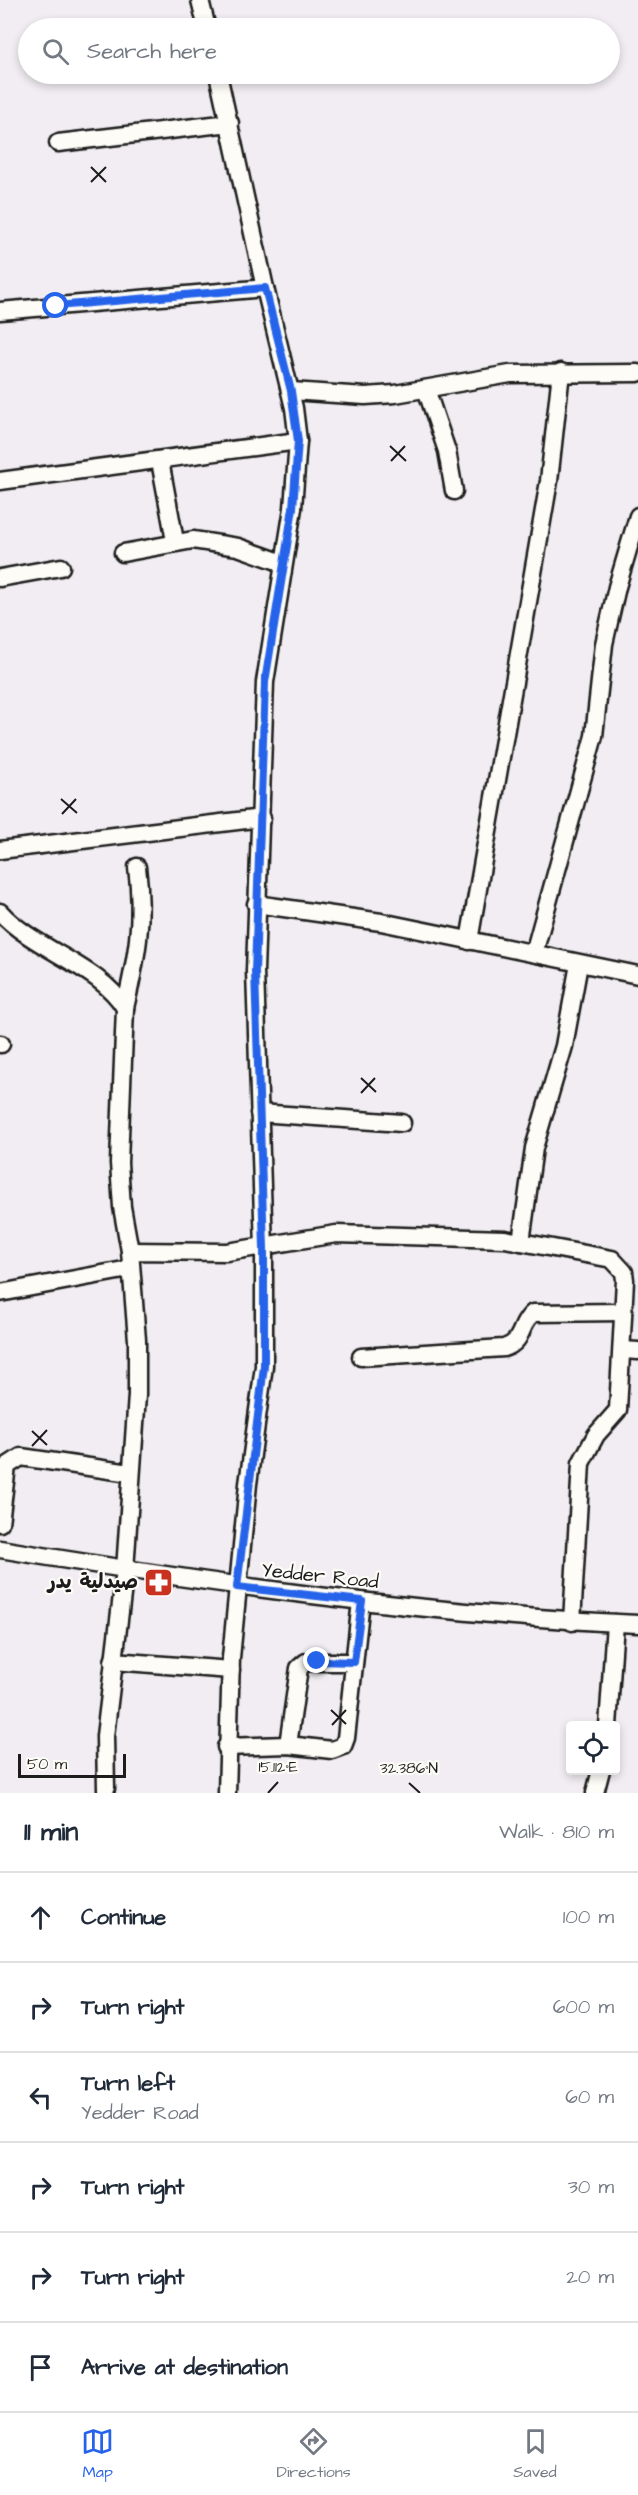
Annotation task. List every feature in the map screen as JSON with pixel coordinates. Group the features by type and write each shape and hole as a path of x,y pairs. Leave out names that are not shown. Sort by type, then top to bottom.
{"street":[{"path":"200,0 204,18"},
{"path":"220,84 265,288 291,391 298,441 293,508 265,682 262,818 256,904 259,1113 264,1248 264,1366 237,1587 226,1747 227,1793"},
{"path":"58,143 230,123"},
{"path":"0,311 265,288"},
{"path":"291,391 365,396 426,389 510,374 630,373 638,364"},
{"path":"469,941 549,481 561,372"},
{"path":"426,389 447,451 454,491"},
{"path":"0,481 298,441"},
{"path":"160,461 175,541"},
{"path":"534,953 594,736 604,644 617,587 638,516"},
{"path":"123,553 175,541 193,540 238,547 284,563"},
{"path":"0,578 61,567"},
{"path":"0,850 262,818"},
{"path":"106,1789 105,1736 125,1570 137,1395 137,1340 129,1269 130,1251 122,1207 119,1163 125,1008 139,949 141,900 137,867"},
{"path":"256,904 381,922 638,975"},
{"path":"0,912 25,935 89,975 114,994 125,1008"},
{"path":"521,1242 534,1148 564,1046 579,964"},
{"path":"259,1113 402,1123"},
{"path":"130,1251 195,1253 264,1248 336,1234 464,1237 521,1242 612,1259 624,1272 623,1312 630,1350 618,1410 596,1435 581,1463 572,1622"},
{"path":"0,1293 129,1269"},
{"path":"361,1357 504,1348 519,1339 532,1313 623,1312"},
{"path":"0,1523 7,1466 21,1457 130,1473"},
{"name":"Yedder Road","path":"0,1550 237,1587 572,1622 638,1624"},
{"path":"226,1747 288,1745 332,1750 343,1746 346,1738 362,1601"},
{"path":"608,1721 615,1623"},
{"path":"113,1661 231,1670"},
{"path":"288,1745 299,1668 306,1662 354,1662"},
{"path":"596,1793 600,1775"}],"place":[{"name":"صيدلية يدر","path":"159,1582"}],"route":[{"path":"56,306 265,288 294,408 298,441 296,480 265,682 262,818 256,904 255,972 264,1248 264,1366 237,1587 362,1601 354,1662 317,1661"}]}
